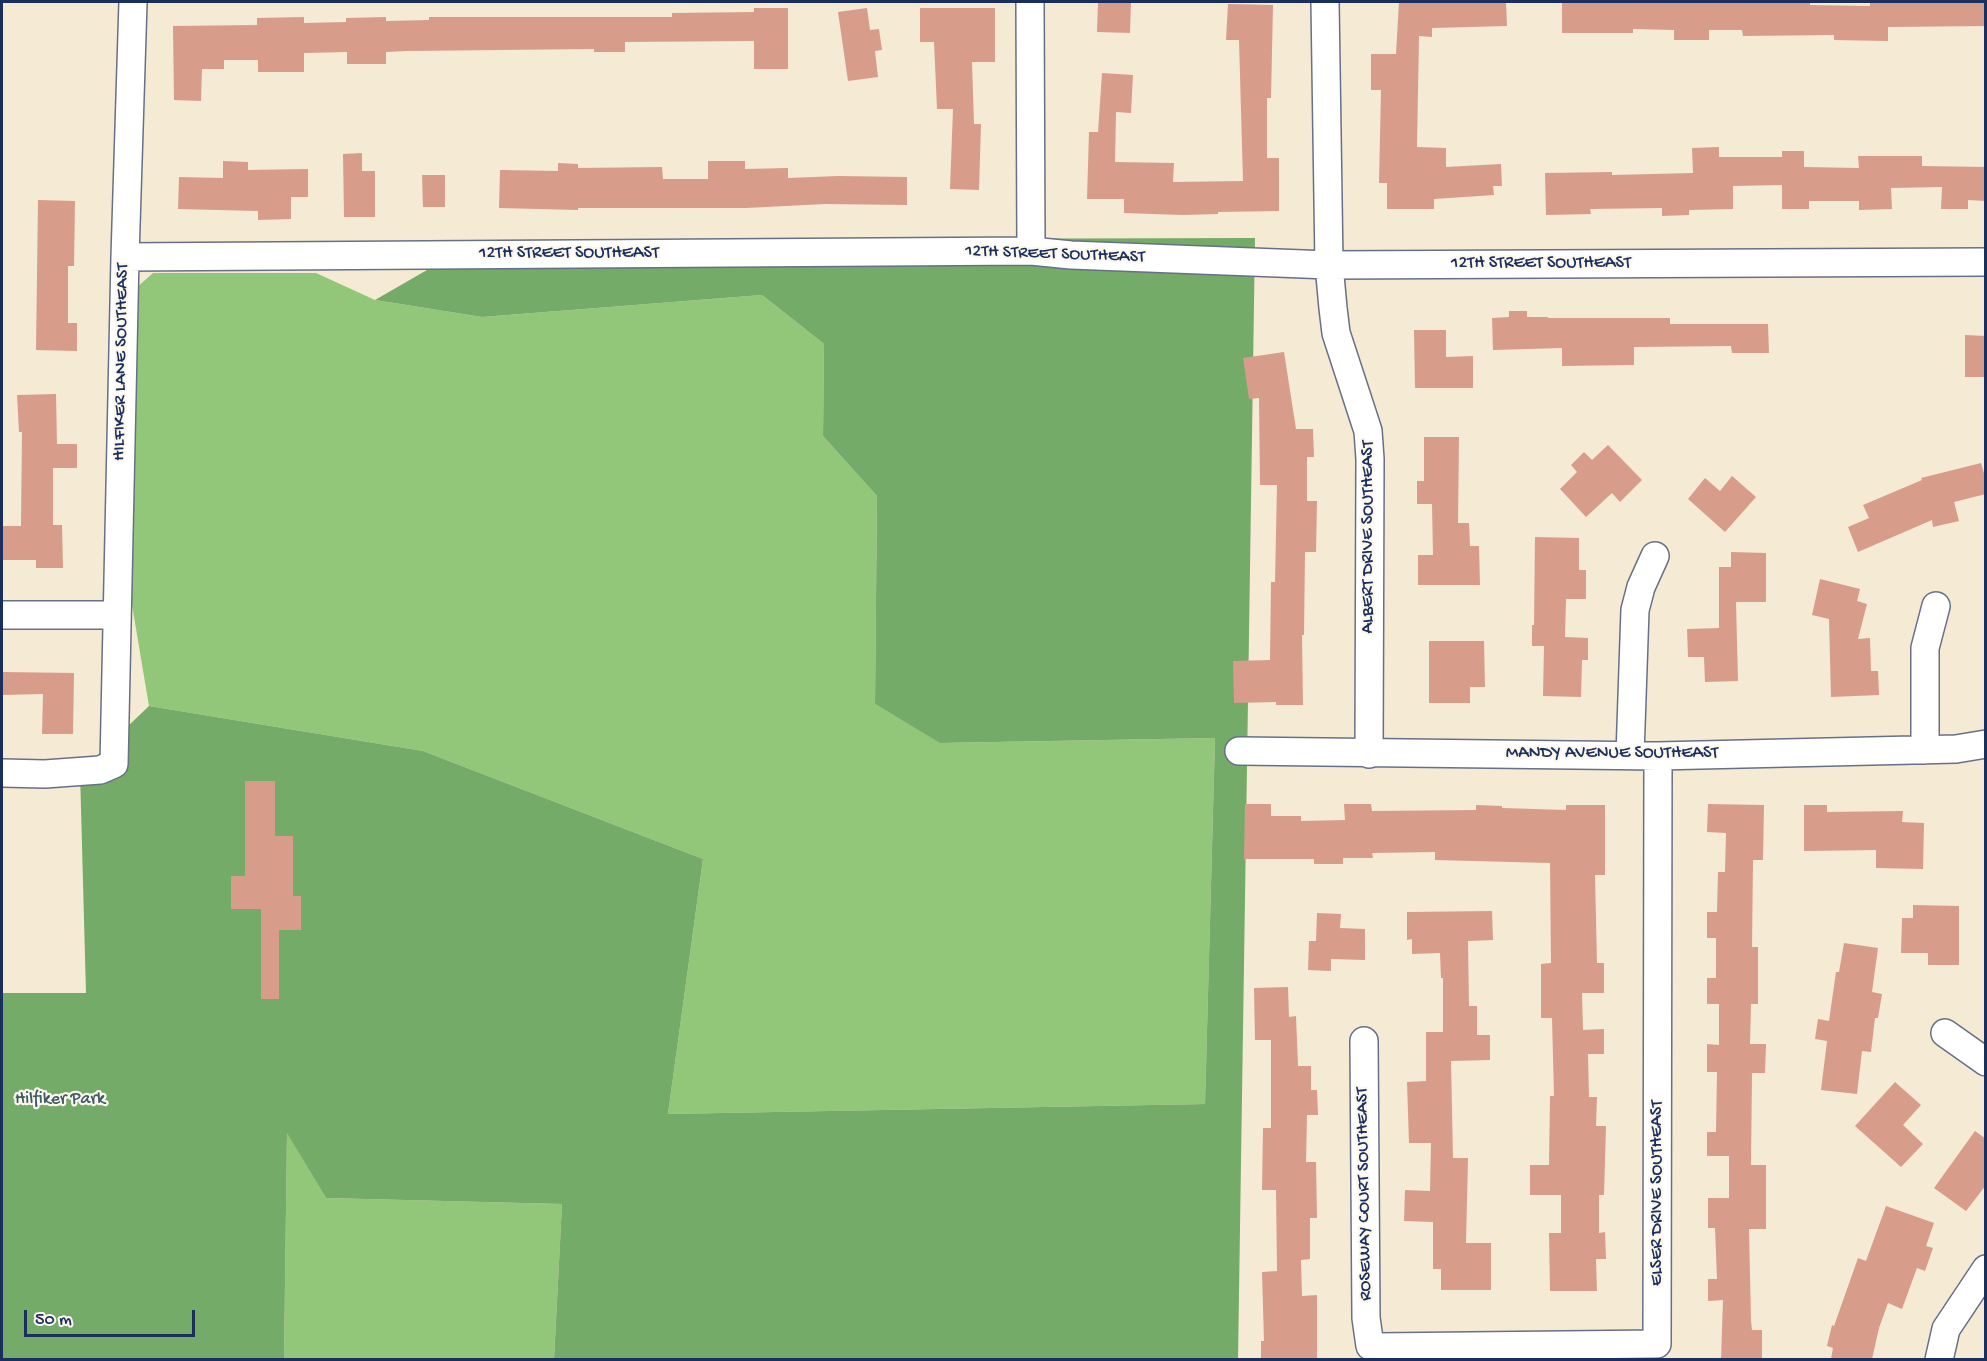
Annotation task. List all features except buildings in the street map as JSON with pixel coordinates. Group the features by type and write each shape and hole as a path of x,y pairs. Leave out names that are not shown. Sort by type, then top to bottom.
{"street":[{"name":"HILFIKER LANE SOUTHEAST","path":"2,773 45,774 100,770 114,764 133,2"},
{"path":"1030,2 1030,251"},
{"name":"ALBERT DRIVE SOUTHEAST","path":"1325,2 1329,265 1336,333 1368,431 1370,459 1369,754"},
{"name":"12TH STREET SOUTHEAST","path":"125,257 1030,251 1071,255 1329,265 1986,262"},
{"path":"1630,755 1635,609 1641,587 1655,556"},
{"path":"1925,750 1925,648 1936,606"},
{"path":"2,615 116,615"},
{"name":"MANDY AVENUE SOUTHEAST","path":"1239,751 1658,756 1956,749 1986,744"},
{"name":"ELSER DRIVE SOUTHEAST","path":"1370,1346 1657,1344 1658,756"},
{"path":"1945,1033 1986,1062"},
{"name":"ROSEWAY COURT SOUTHEAST","path":"1364,1041 1366,1318 1370,1346"},
{"path":"1939,1359 1946,1329 1986,1269"}],"green space":[{"name":"Hilfiker Park","path":"1255,238 1238,1359 554,1359 562,1204 326,1198 287,1133 284,1359 2,1359 2,993 86,993 80,772 149,706 423,751 703,859 668,1114 1205,1104 1215,738 940,743 875,704 877,496 823,436 824,344 762,295 482,317 375,300 479,240"},
{"path":"153,273 316,273 375,300 482,317 762,295 824,344 823,436 877,496 875,704 941,743 1215,738 1205,1104 668,1114 703,859 423,751 149,706 130,593 135,289"},
{"path":"287,1132 326,1198 562,1204 554,1359 284,1360"}]}
